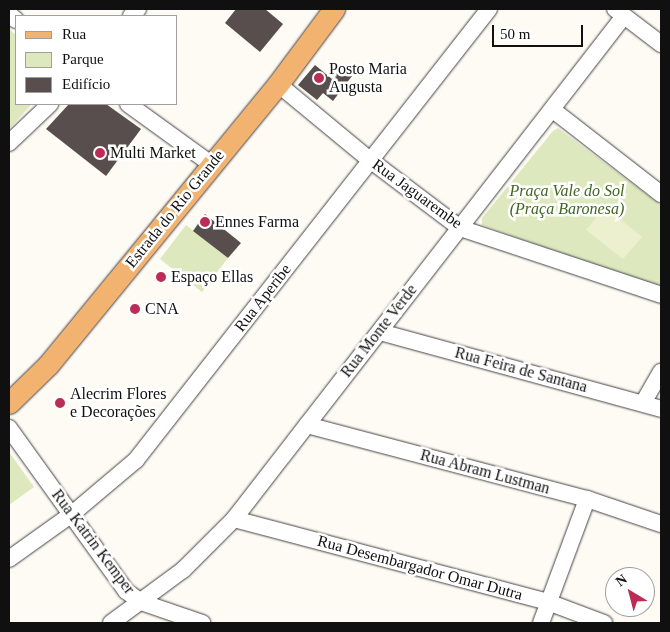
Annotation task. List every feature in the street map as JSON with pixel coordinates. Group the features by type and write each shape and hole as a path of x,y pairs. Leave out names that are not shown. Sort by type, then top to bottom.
{"main road":[{"name":"Estrada do Rio Grande","path":"9,403 48,365 278,84 334,9"}],"street":[{"name":"Rua Aperibe","path":"9,559 72,514 136,460 489,9"},
{"path":"620,12 661,44"},
{"name":"Rua Monte Verde","path":"111,623 183,570 234,519 553,110 620,12"},
{"name":"Rua Jaguarembe","path":"278,84 370,160 460,228 661,296"},
{"path":"9,143 49,105"},
{"path":"129,105 211,164"},
{"path":"553,110 661,194"},
{"name":"Rua Feira de Santana","path":"380,332 661,409"},
{"path":"643,403 661,372"},
{"name":"Rua Abram Lustman","path":"307,425 587,499 661,524"},
{"name":"Rua Katrin Kemper","path":"9,428 126,592 141,602 202,623"},
{"path":"541,623 587,499"},
{"name":"Rua Desembargador Omar Dutra","path":"234,519 548,602 604,623"}],"green space":[{"path":"9,29 15,34 15,105 31,105 9,129"},
{"name":"Praça Vale do Sol (Praça Baronesa)","path":"558,128 661,205 661,291 482,225 482,218 553,131"},
{"path":"605,207 642,237 623,259 586,230"},
{"path":"186,225 228,258 202,292 160,259"},
{"path":"9,452 34,487 9,505"}],"building":[{"path":"236,9 265,9 283,24 260,52 225,23"},
{"path":"315,65 332,79 341,68 352,76 333,101 323,93 317,100 298,85"},
{"name":"Multi Market","path":"68,105 107,105 141,129 106,176 46,129"},
{"path":"205,214 241,243 228,258 193,231"}],"place":[{"name":"Posto Maria Augusta","path":"319,78"},
{"name":"Multi Market","path":"100,153"},
{"name":"Ennes Farma","path":"205,222"},
{"name":"Espaço Ellas","path":"161,277"},
{"name":"CNA","path":"135,309"},
{"name":"Alecrim Flores e Decorações","path":"60,403"}]}
